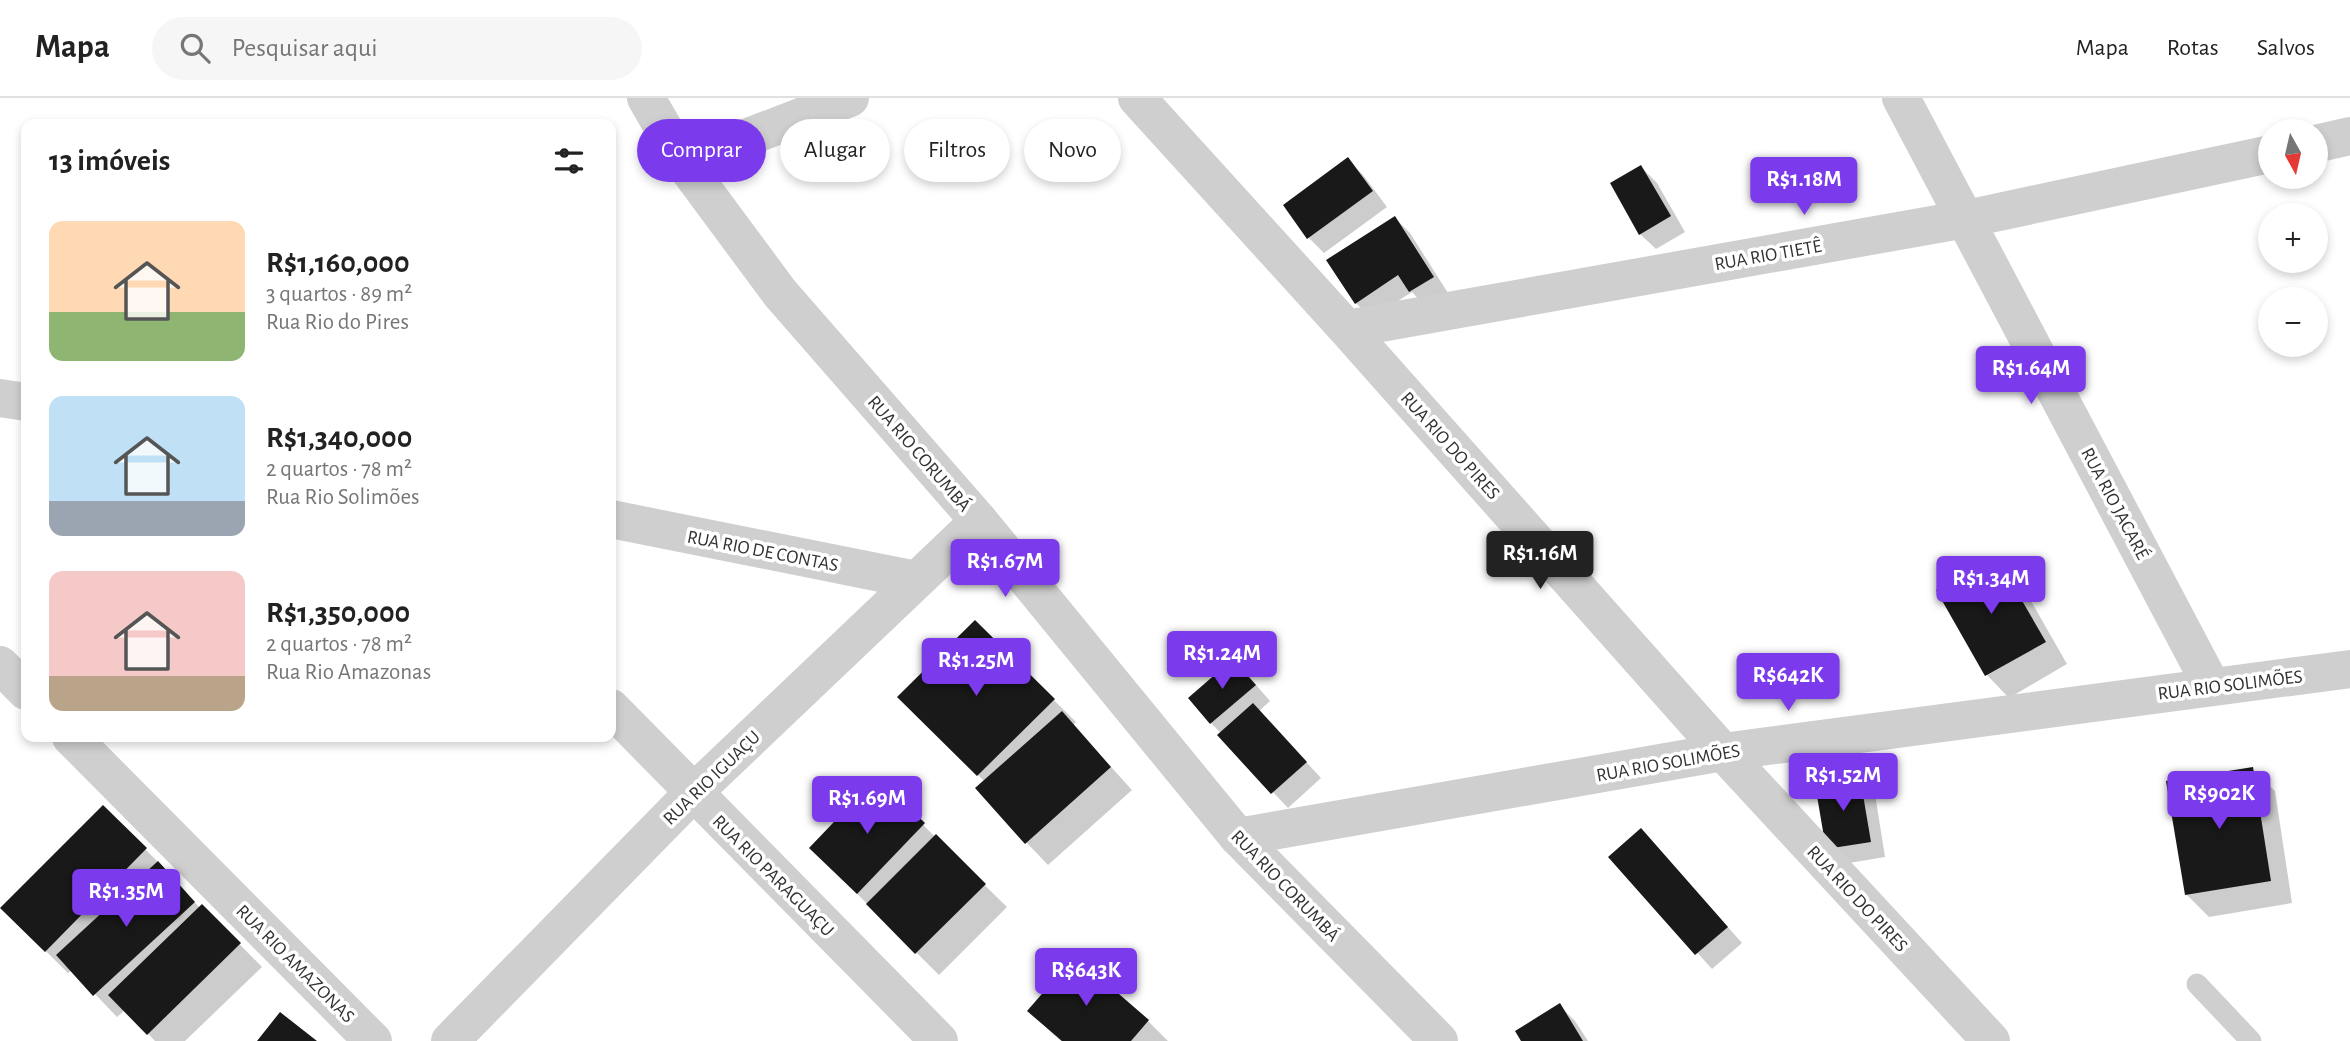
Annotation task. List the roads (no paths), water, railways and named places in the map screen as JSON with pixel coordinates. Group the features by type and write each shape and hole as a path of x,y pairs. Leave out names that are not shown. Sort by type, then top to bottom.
{"street":[{"name":"RUA RIO CORUMBÁ","path":"646,98 658,119"},
{"path":"766,131 850,98"},
{"name":"RUA RIO DO PIRES","path":"1137,98 1347,329 1723,752 1991,1041"},
{"name":"RUA RIO JACARÉ","path":"1901,98 2213,687"},
{"path":"2328,141 2350,136"},
{"name":"RUA RIO TIETÊ","path":"1347,329 1966,219 2258,157"},
{"name":"RUA RIO CORUMBÁ","path":"697,182 780,293 979,521 1238,837 1439,1041"},
{"path":"0,397 21,401"},
{"name":"RUA RIO DE CONTAS","path":"616,520 916,580"},
{"name":"RUA RIO IGUAÇU","path":"450,1041 693,793 979,521"},
{"path":"0,665 21,686"},
{"name":"RUA RIO SOLIMÕES","path":"1238,837 1723,752 2350,669"},
{"name":"RUA RIO PARAGUAÇU","path":"616,713 939,1041"},
{"name":"RUA RIO AMAZONAS","path":"76,742 373,1041"}],"lane":[{"path":"2197,984 2251,1041"}]}
